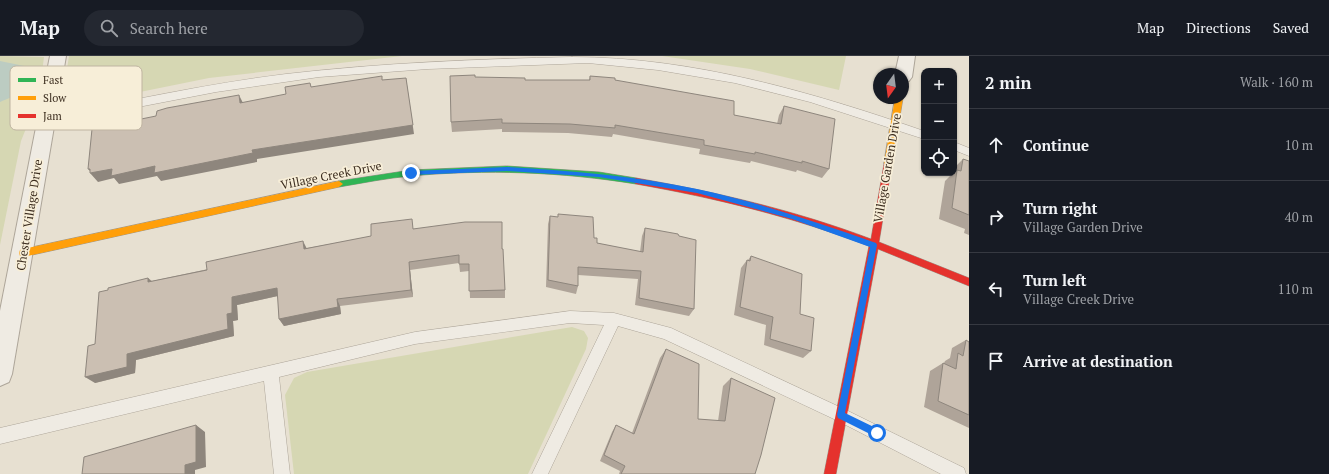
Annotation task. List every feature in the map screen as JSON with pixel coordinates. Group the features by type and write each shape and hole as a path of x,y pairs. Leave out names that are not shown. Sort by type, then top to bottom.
{"street":[{"name":"Chester Village Drive","path":"56,66 58,56"},
{"path":"905,68 907,56"},
{"name":"Village Garden Drive","path":"830,474 874,245 899,104"},
{"name":"Chester Village Drive","path":"0,374 23,253 43,130"},
{"name":"Village Creek Drive","path":"23,253 329,186 411,173 507,169 599,175 697,191 793,216 874,245 969,282"}],"lane":[{"path":"142,102 218,88 318,74 446,64 558,61 618,62 706,75 791,93 921,134"},
{"path":"957,147 969,152"},
{"path":"0,436 415,338 570,317 614,319 666,333 841,415 958,474"},
{"path":"540,474 614,319"},
{"path":"271,373 282,474"}],"green space":[{"path":"0,56 44,57 43,66 10,66 10,130 25,130 21,141 0,245"},
{"path":"69,56 402,56 209,78 142,92 142,66 67,66"},
{"path":"662,56 846,56 839,90 750,69"},
{"path":"572,327 584,331 588,338 586,349 528,474 294,474 285,395 294,378 307,372"}],"shaded area":[{"path":"0,61 24,66 10,66 10,98 0,102"}],"building":[{"path":"475,75 475,77 525,78 525,80 590,80 590,76 615,78 615,80 734,101 734,115 781,124 784,106 835,119 829,169 802,161 802,163 755,152 755,154 704,145 704,140 615,125 615,128 570,124 502,123 502,119 451,122 450,76"},
{"path":"382,76 382,80 406,78 413,125 252,150 253,153 154,173 155,166 111,176 112,169 90,173 90,169 88,169 92,130 142,130 142,119 156,116 157,111 167,108 239,95 240,103 286,94 285,87 310,83 311,87"},
{"path":"963,159 969,161 969,215 952,208 957,170 961,171"},
{"path":"558,214 593,217 594,238 597,238 597,243 643,252 645,228 678,234 679,236 696,240 694,309 639,298 641,271 578,267 578,286 548,280 550,216 558,217"},
{"path":"412,219 413,229 465,222 502,222 505,290 469,291 469,264 459,264 459,255 409,262 411,290 337,299 338,307 279,319 277,288 232,297 232,313 227,314 228,329 127,354 127,367 85,377 88,346 95,344 99,292 108,290 108,288 148,278 148,282 207,270 206,262 303,241 304,249 371,236 371,224"},
{"path":"751,256 802,274 800,314 814,318 811,351 770,339 773,317 740,307 747,260 750,261"},
{"path":"966,340 969,342 969,415 938,401 943,363 956,369 958,353 963,356"},
{"path":"666,349 699,364 698,419 725,421 731,378 775,398 755,474 621,474 625,466 604,455 616,425 634,434"},
{"path":"196,425 196,462 185,465 185,474 82,474 84,457"}],"traffic: fast":[{"path":"339,184 411,173 507,169 599,175 636,181"}],"traffic: slow":[{"path":"888,164 898,104"},
{"path":"23,253 339,184"}],"traffic: jam":[{"path":"830,474 888,164"},
{"path":"636,181 715,196 793,216 860,239 969,282"}],"route":[{"path":"411,173 507,169 599,175 697,191 793,216 874,245 841,415 877,433"}]}
